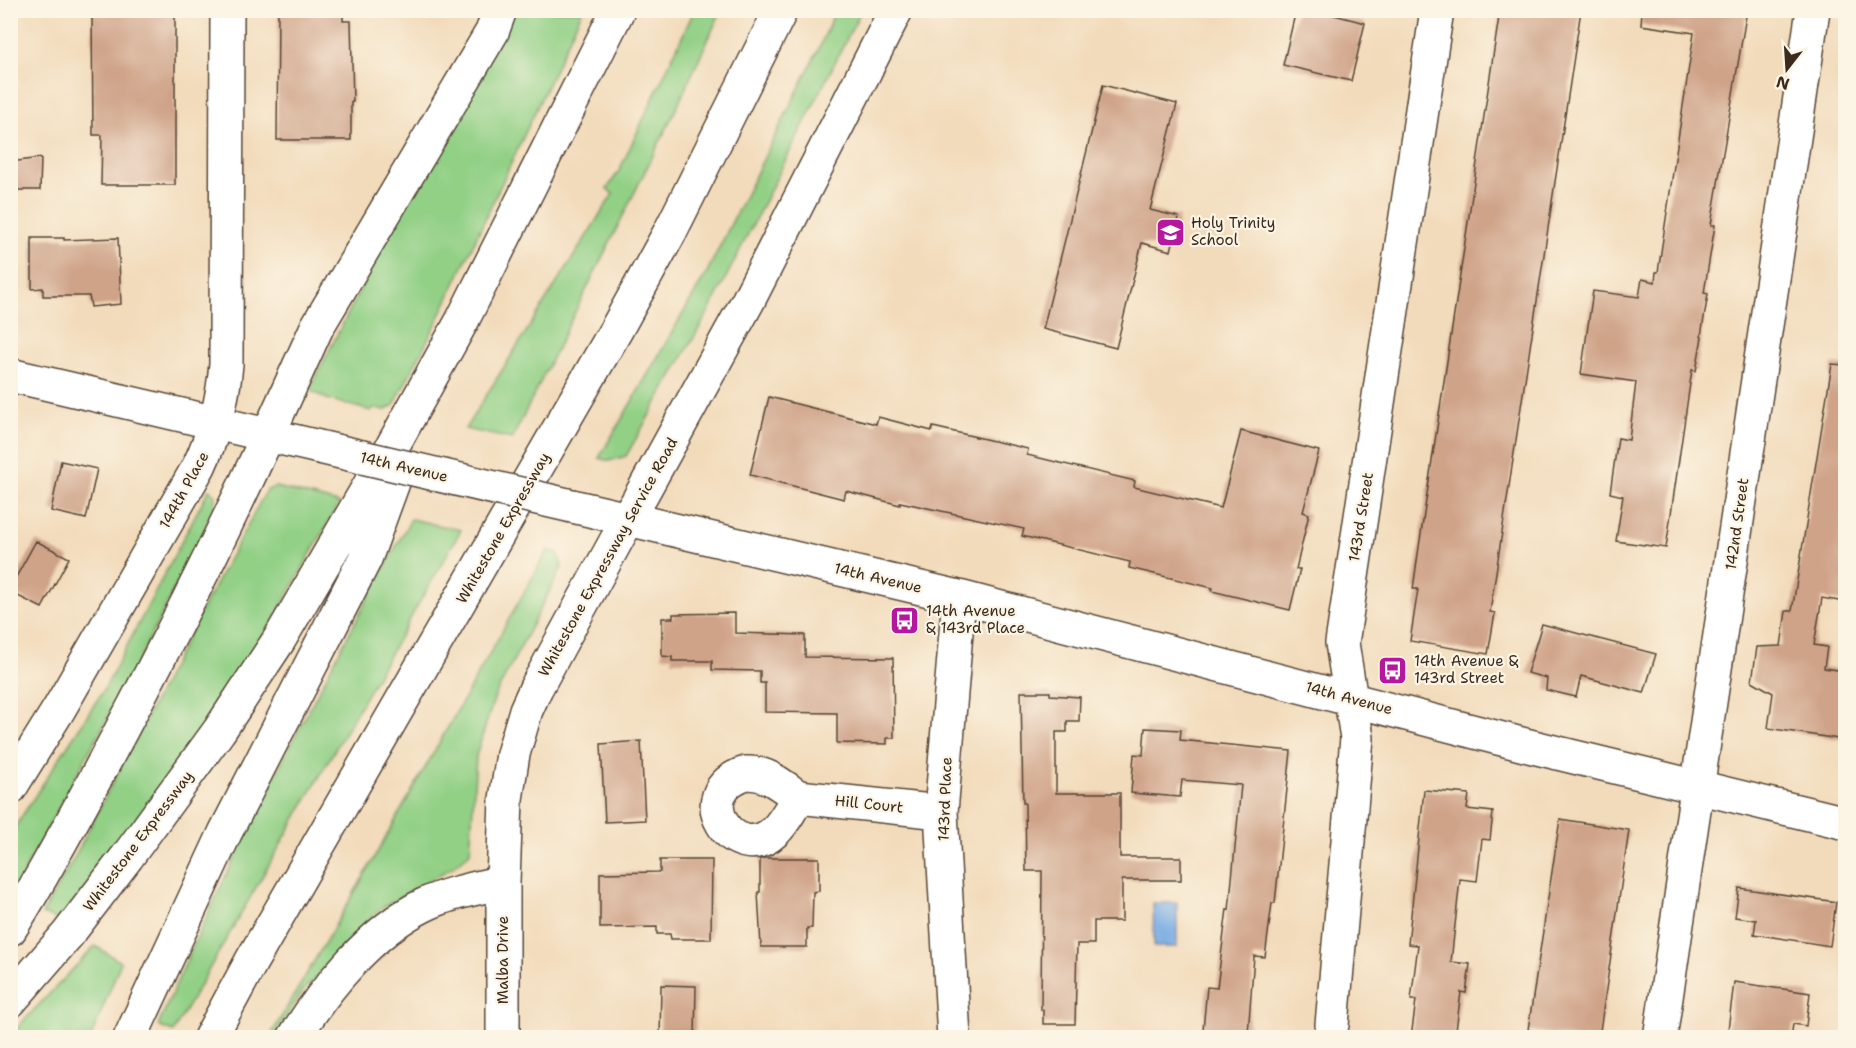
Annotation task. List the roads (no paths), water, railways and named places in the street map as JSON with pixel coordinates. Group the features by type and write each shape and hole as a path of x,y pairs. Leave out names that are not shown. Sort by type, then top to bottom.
{"main road":[{"name":"144th Place","path":"10,788 54,717 199,466 215,423 223,393 226,364 227,10"},
{"path":"10,929 45,871 147,682 221,538 317,327 492,32 500,10"},
{"name":"Whitestone Expressway","path":"10,1000 47,960 96,899 250,686 348,523 435,369 529,190 618,10"},
{"name":"Whitestone Expressway","path":"210,1038 251,962 605,350 670,232 781,10"},
{"name":"Whitestone Expressway Service Road","path":"503,882 509,775 526,710 748,301 896,10"},
{"name":"143rd Street","path":"1332,1024 1357,738 1342,643 1437,10"},
{"name":"142nd Street","path":"1660,1038 1813,10"},
{"path":"130,1038 225,833 365,559 435,369"},
{"name":"14th Avenue","path":"10,375 958,597 1503,739 1845,823"},
{"name":"143rd Place","path":"954,1038 941,812 958,597"},
{"name":"Hill Court","path":"798,797 941,812"},
{"path":"294,1038 334,982 386,929 405,916 444,897 503,882"},
{"name":"Malba Drive","path":"503,882 503,1038"},
{"path":"204,1038 251,962"}],"water":[{"path":"1153,903 1177,903 1177,947 1154,947"}],"place":[{"name":"Holy Trinity School","path":"1170,232"},
{"name":"14th Avenue & 143rd Place","path":"905,620"},
{"name":"14th Avenue & 143rd Street","path":"1393,670"}]}
